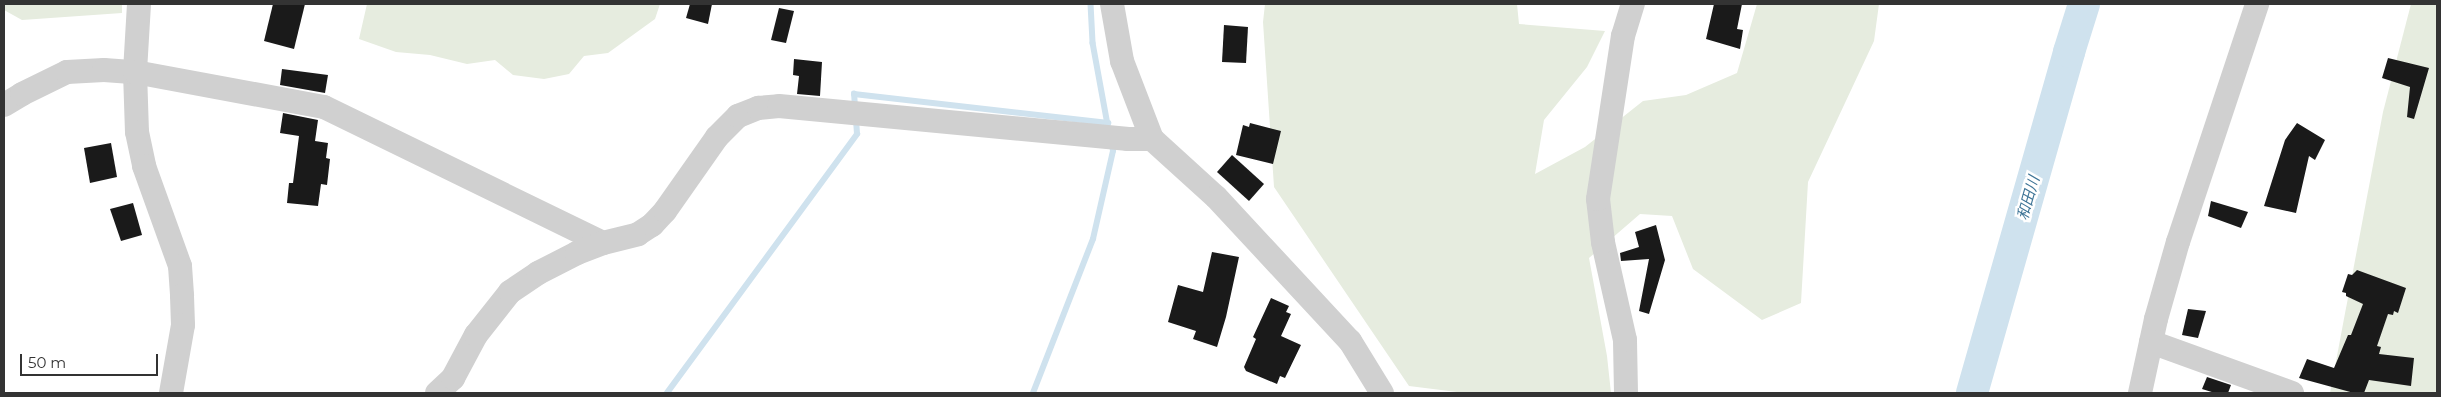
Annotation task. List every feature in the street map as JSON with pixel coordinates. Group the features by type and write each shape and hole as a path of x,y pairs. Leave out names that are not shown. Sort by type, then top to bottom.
{"street":[{"path":"139,4 135,72 137,132 144,166 180,266 183,325 171,393"},
{"path":"1112,4 1122,61 1152,139 1216,197 1350,342 1382,393"},
{"path":"1626,393 1625,340 1603,242 1598,199 1623,36 1633,4"},
{"path":"2140,393 2151,342 2178,242 2257,4"},
{"path":"4,105 67,72 104,70 135,72 324,107 603,242"},
{"path":"437,393 453,378 476,335 510,292 538,272 603,242 638,234 652,225 665,211 717,137 738,116 758,108 780,106 1128,140 1152,139"},
{"path":"2151,342 2292,393"}],"shaded area":[{"path":"4,4 122,4 122,13 22,20 4,10"},
{"path":"367,4 660,4 655,19 608,53 584,56 569,74 544,79 513,75 495,60 467,64 430,55 396,52 359,39"},
{"path":"1265,4 1517,4 1519,24 1605,31 1587,67 1544,120 1535,174 1585,147 1643,101 1686,95 1737,73 1757,4 1879,4 1874,41 1808,182 1801,303 1762,320 1693,269 1672,216 1640,214 1589,258 1607,356 1611,393 1465,393 1409,386 1274,187 1263,22"},
{"path":"2411,4 2437,4 2437,393 2330,393 2383,112"}],"building":[{"path":"273,4 305,4 294,49 264,41"},
{"path":"690,4 712,4 708,24 686,18"},
{"path":"1714,4 1742,4 1737,29 1743,30 1740,49 1706,39"},
{"path":"779,8 794,11 786,43 771,40"},
{"path":"1224,25 1248,27 1246,63 1222,62"},
{"path":"2388,58 2429,68 2414,119 2407,117 2410,87 2382,78"},
{"path":"794,59 822,62 820,96 797,94 799,76 793,75"},
{"path":"282,69 328,75 325,93 280,85"},
{"path":"283,113 318,120 315,141 328,143 326,158 330,159 327,185 321,184 318,206 287,203 289,183 293,183 299,136 280,133"},
{"path":"1250,123 1281,131 1273,164 1236,155 1243,125 1249,127"},
{"path":"2297,123 2325,140 2315,160 2309,156 2296,213 2264,206 2285,140"},
{"path":"111,143 117,177 90,183 84,148"},
{"path":"1232,155 1264,184 1249,201 1217,172"},
{"path":"2211,201 2248,212 2241,228 2208,216"},
{"path":"133,203 142,235 121,241 110,209"},
{"path":"1656,225 1665,260 1649,314 1639,311 1649,259 1621,261 1620,253 1639,247 1635,232"},
{"path":"1212,252 1239,257 1226,317 1217,347 1193,339 1196,331 1168,322 1178,285 1203,292"},
{"path":"2357,270 2406,288 2398,313 2394,311 2393,315 2388,314 2377,346 2381,347 2379,354 2414,358 2411,386 2369,380 2364,393 2354,393 2299,378 2307,359 2334,368 2348,335 2351,335 2363,304 2342,292 2348,274 2352,275"},
{"path":"1271,298 1289,306 1286,312 1291,314 1281,336 1301,345 1285,378 1280,376 1277,384 1246,371 1244,367 1256,339 1253,337"},
{"path":"2188,309 2206,311 2198,338 2182,335"},
{"path":"2207,377 2231,385 2228,393 2215,393 2202,389"}],"waterway":[{"path":"1091,4 1093,43 1108,125"},
{"name":"和田川","path":"1972,393 2084,4"},
{"path":"855,107 854,94 1108,123"},
{"path":"667,393 857,134 856,119"},
{"path":"1033,393 1093,239 1113,151 1112,144"}]}
